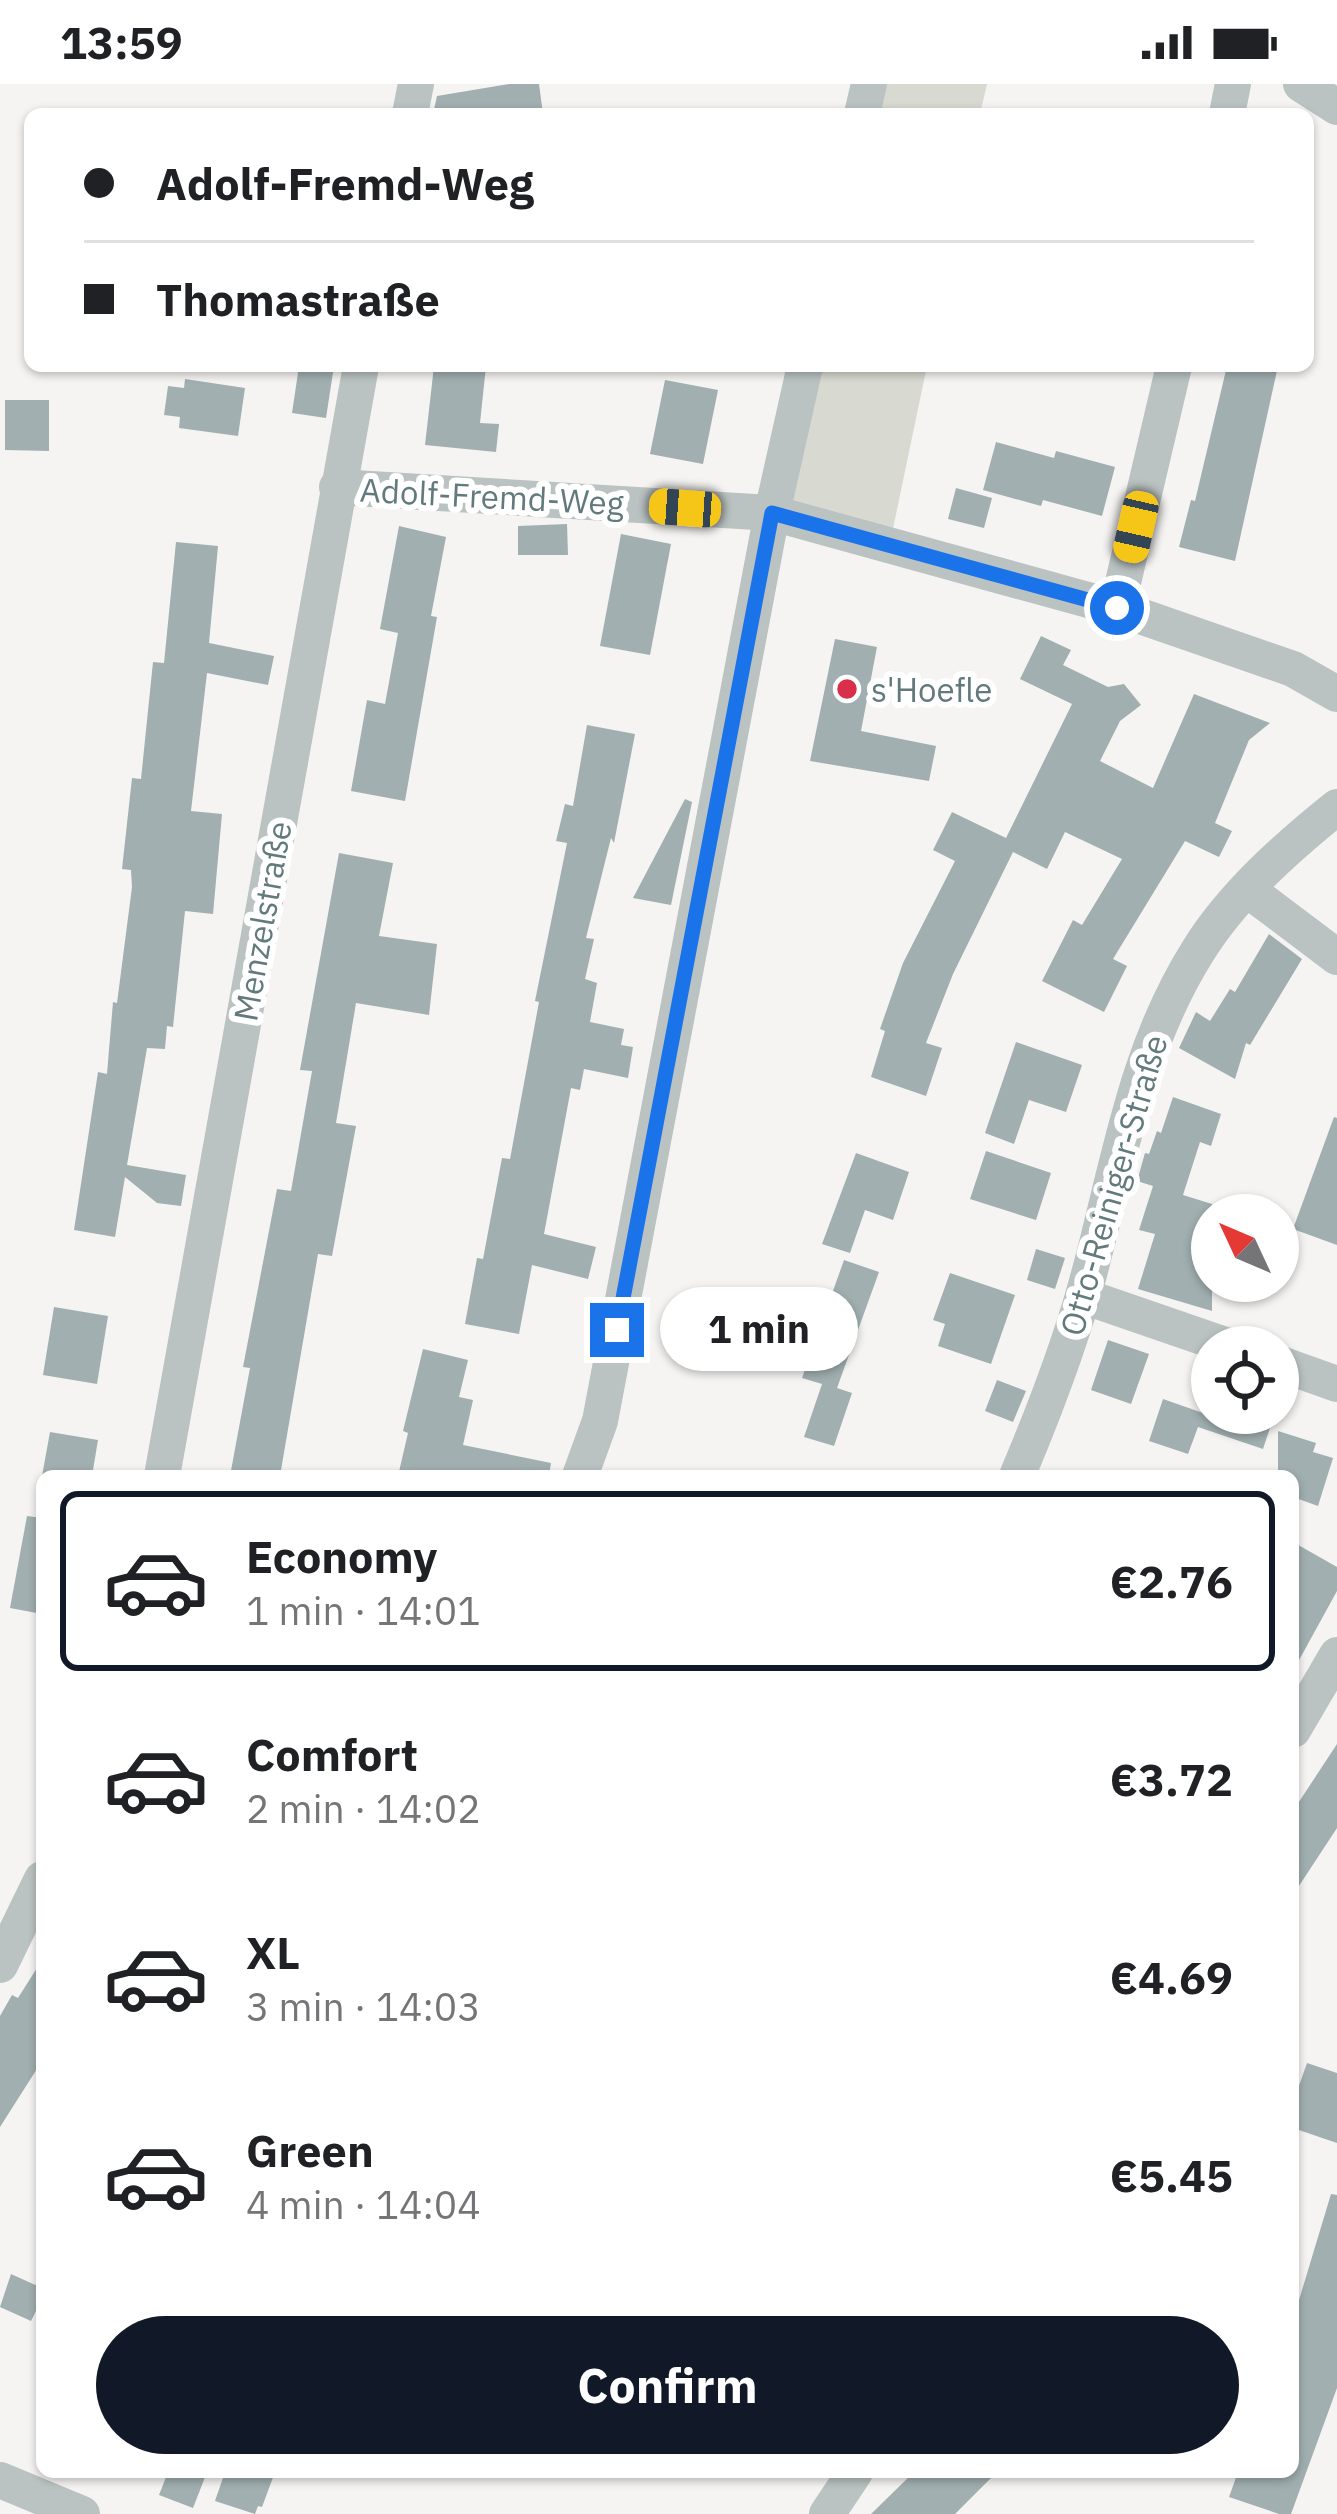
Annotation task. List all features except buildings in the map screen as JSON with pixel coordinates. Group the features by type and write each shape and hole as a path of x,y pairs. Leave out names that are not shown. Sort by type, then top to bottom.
{"street":[{"path":"1300,84 1337,107"},
{"name":"Menzelstraße","path":"163,1470 360,372"},
{"path":"582,1470 600,1421 772,513 804,372"},
{"path":"1117,608 1173,372"},
{"name":"Adolf-Fremd-Weg","path":"337,487 772,513 1117,608 1293,669 1337,694"},
{"name":"Otto-Reiniger-Straße","path":"1019,1470 1083,1296 1128,1112 1151,1042 1198,949 1248,890 1337,807"},
{"path":"1248,890 1337,956"},
{"path":"1083,1296 1191,1333"},
{"path":"1299,1370 1337,1384"},
{"path":"1299,1720 1337,1655"},
{"path":"0,1965 36,1891"},
{"path":"827,2514 851,2478"},
{"path":"0,2480 82,2514"}],"shaded area":[{"path":"869,84 987,84 981,108 863,108"},
{"path":"804,372 926,372 890,543 772,513"}],"place":[{"name":"s'Hoefle","path":"847,689"}],"route":[{"path":"617,1330 772,513 1117,608"}]}
